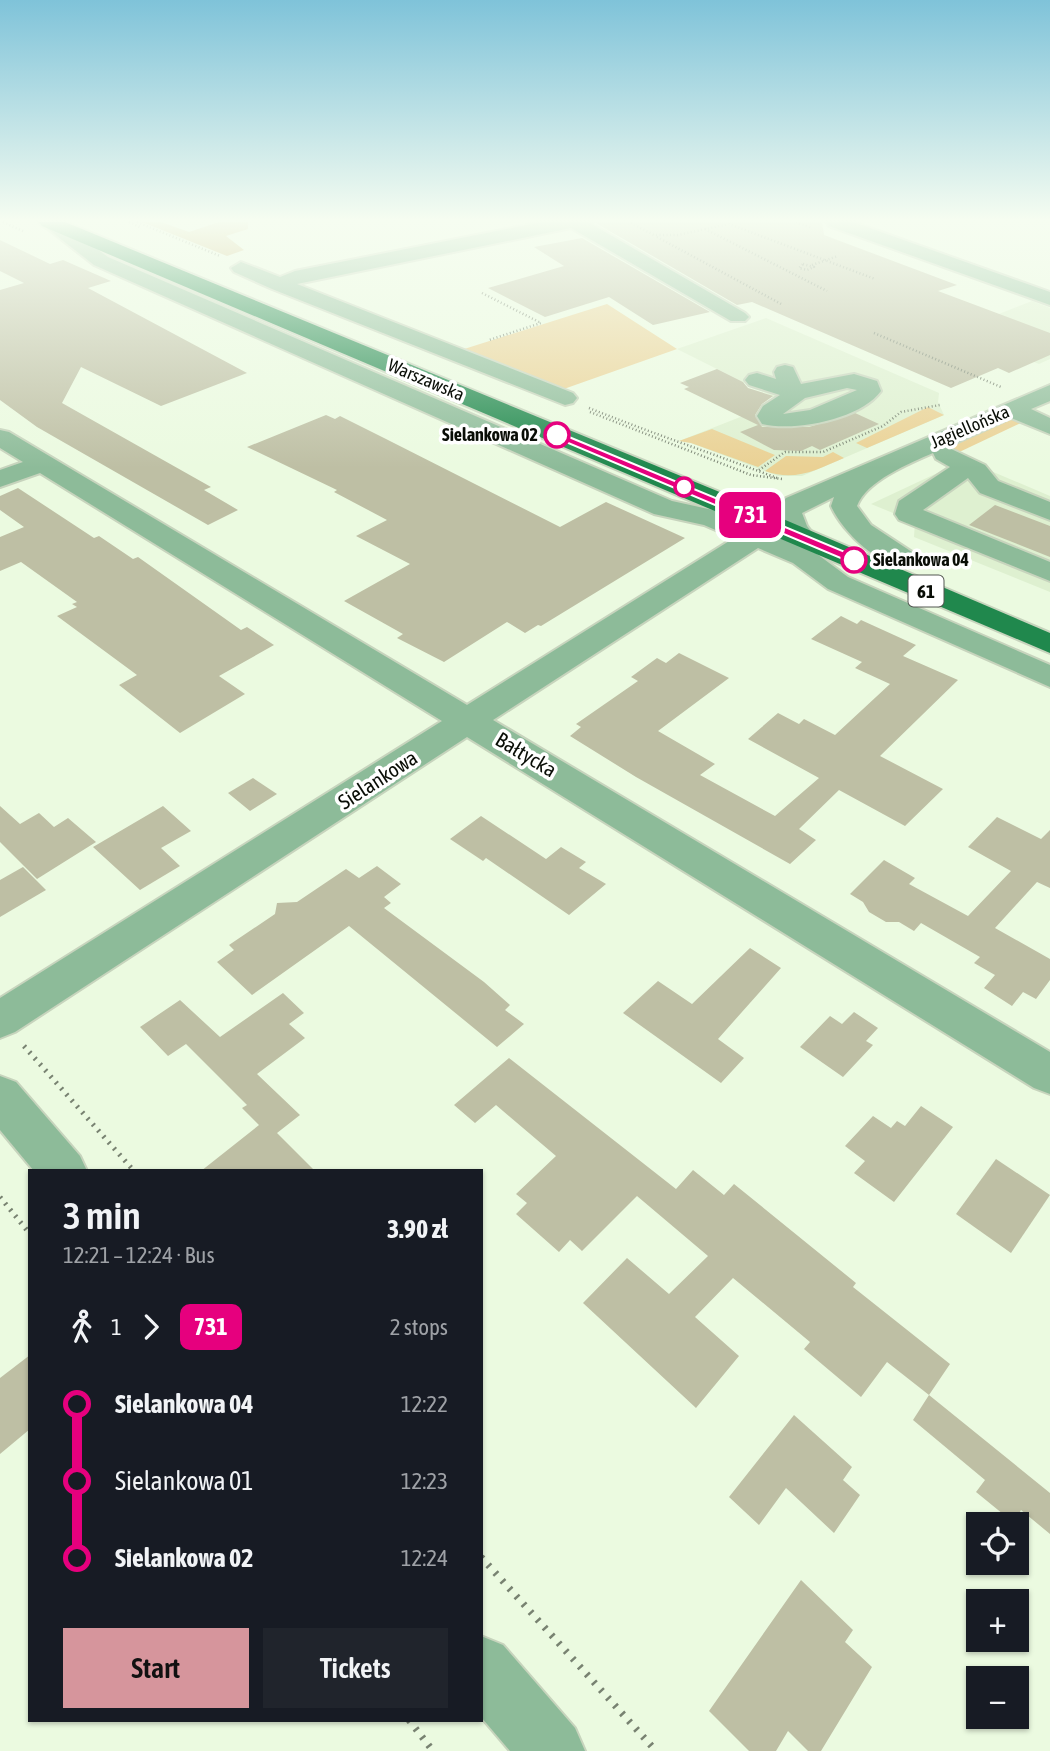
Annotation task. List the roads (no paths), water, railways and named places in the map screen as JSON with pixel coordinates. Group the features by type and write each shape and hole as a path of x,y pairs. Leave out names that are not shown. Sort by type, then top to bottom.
{"main road":[{"name":"Warszawska","path":"243,304 1050,644"},
{"name":"Warszawska","path":"288,304 1050,620"}],"street":[{"path":"198,304 664,508 712,518 803,556 838,583 1050,677"},
{"path":"326,304 565,398"},
{"path":"715,304 738,317"},
{"path":"757,380 794,384 819,389 835,383 861,381 869,386 869,391 864,397 799,422 771,419 771,411 791,400 794,384"},
{"name":"Jagiellońska","path":"788,511 814,494 927,446 1002,401 1050,392"},
{"path":"1002,401 1050,427"},
{"name":"Bałtycka","path":"0,437 1050,1075"},
{"path":"927,446 980,473 989,486 1050,512"},
{"name":"Jagiellońska","path":"890,462 848,495 844,506 849,519 865,534 905,559"},
{"path":"0,479 43,463"},
{"path":"968,466 909,508 909,514 1050,572"},
{"path":"788,511 793,528 802,538"},
{"name":"Sielankowa","path":"10,1029 469,720 755,537"},
{"path":"873,600 1050,652"},
{"path":"0,1096 61,1169"},
{"path":"483,1669 552,1751"}],"place":[{"name":"Sielankowa 02","path":"557,435"},
{"name":"Sielankowa 04","path":"854,560"}]}
